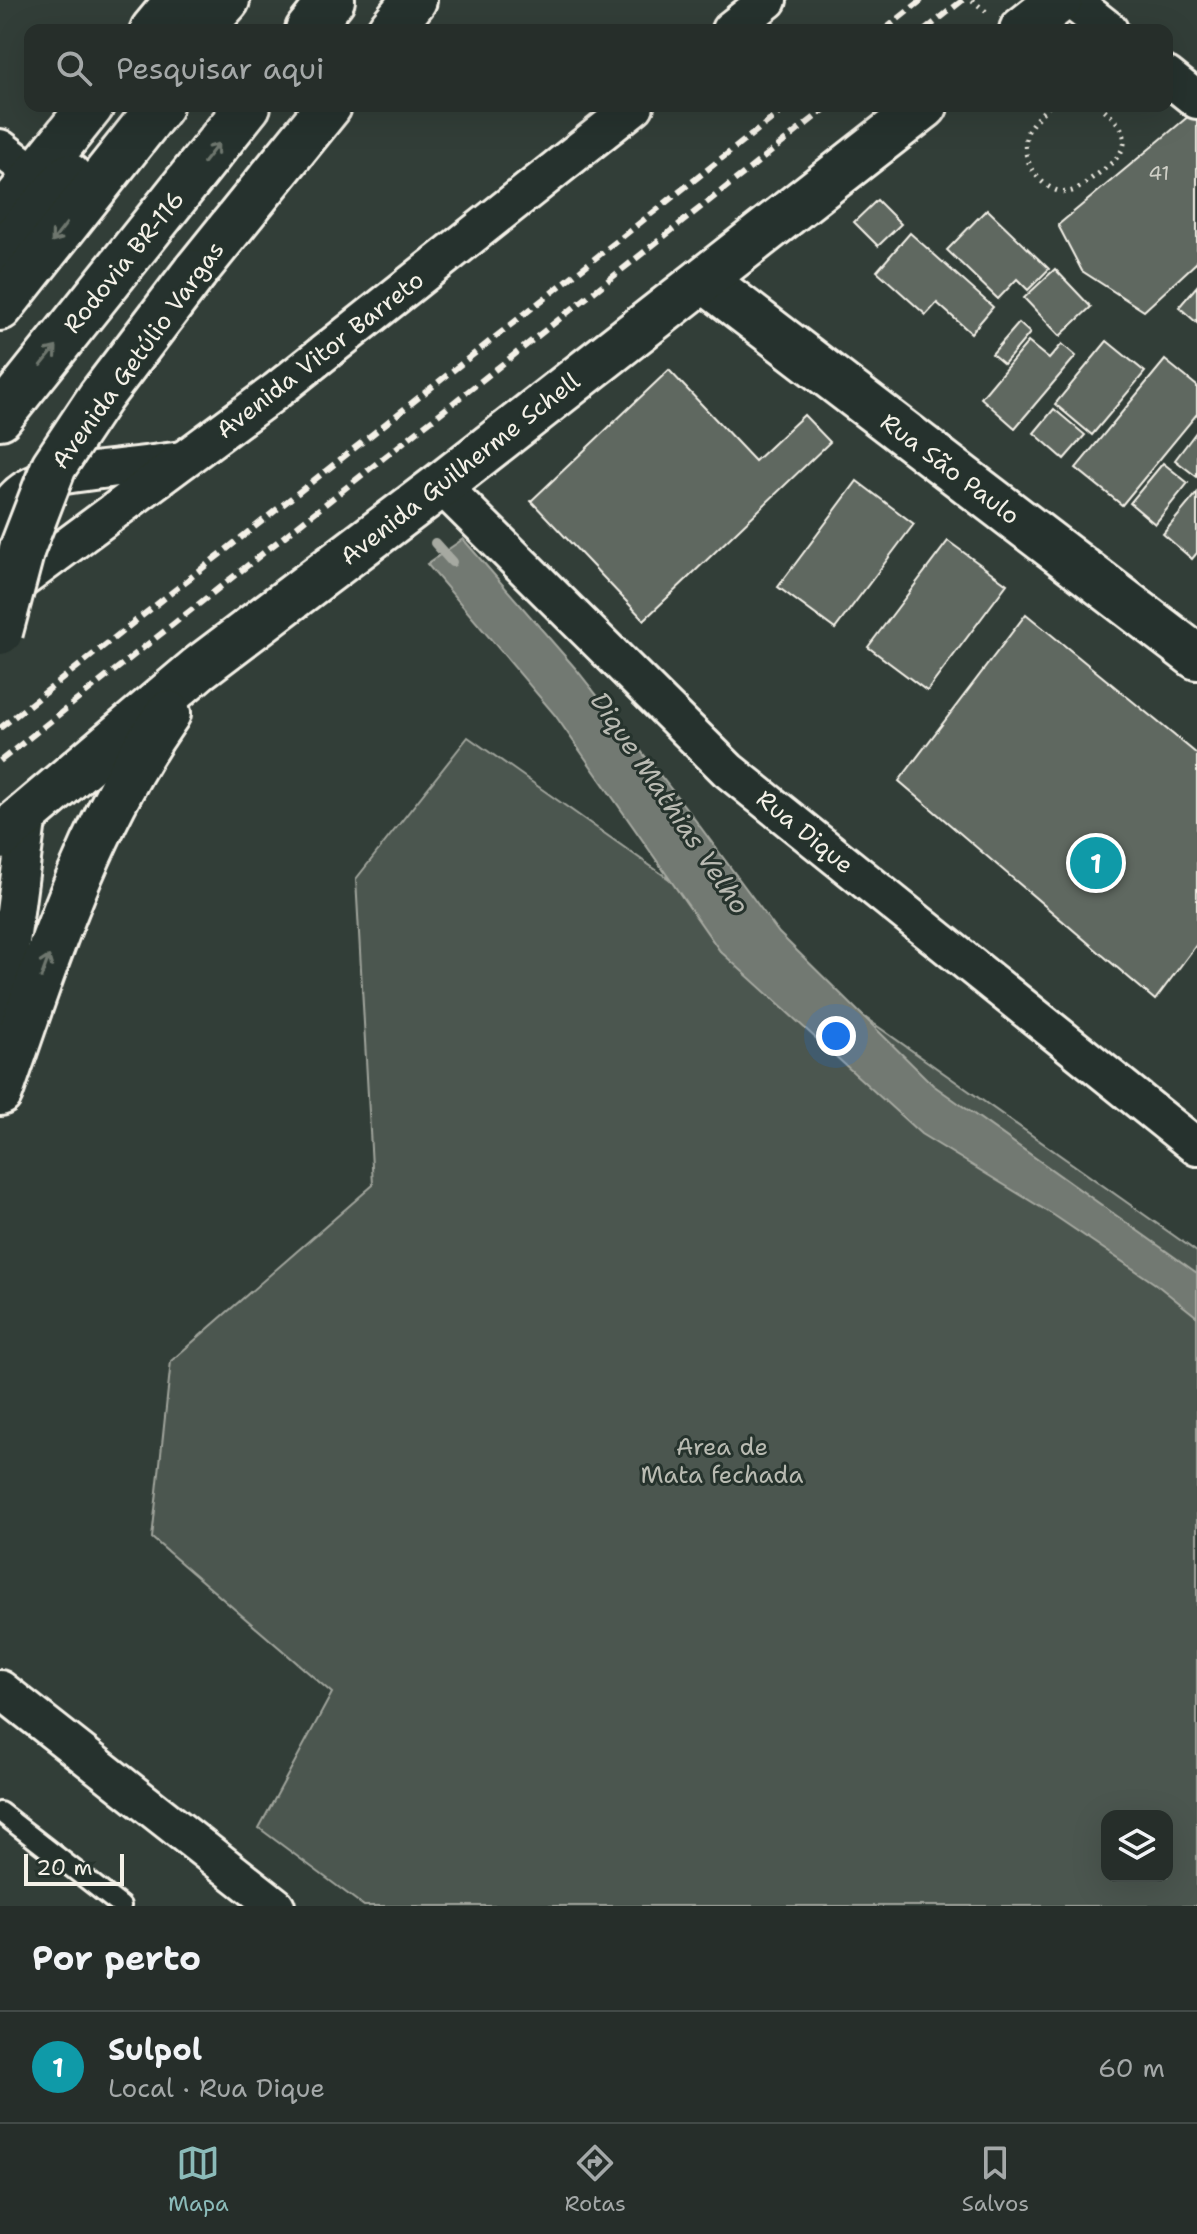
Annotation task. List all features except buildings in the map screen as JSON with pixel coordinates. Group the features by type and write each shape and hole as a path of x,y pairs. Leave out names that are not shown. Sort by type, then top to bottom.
{"main road":[{"path":"158,24 178,0"},
{"path":"205,24 227,0"},
{"path":"225,24 244,0"},
{"path":"313,24 332,0"},
{"path":"395,24 414,0"},
{"path":"1030,24 1060,0"},
{"path":"0,220 86,112"},
{"path":"0,254 127,112"},
{"path":"0,308 155,112"},
{"name":"Rodovia BR-116","path":"0,417 243,112"},
{"name":"Avenida Getúlio Vargas","path":"0,632 22,549 54,466 100,397 195,272 324,112"},
{"name":"Avenida Guilherme Schell","path":"14,825 199,668 441,485 917,112"},
{"name":"Rua São Paulo","path":"704,280 1197,657"},
{"path":"0,1093 89,852 127,776 199,668"}],"street":[{"path":"738,24 768,0"},
{"path":"1071,0 1101,24"},
{"path":"1173,81 1197,100"},
{"name":"Avenida Vitor Barreto","path":"0,596 276,391 627,112"},
{"path":"0,148 35,175"},
{"path":"46,562 30,560 11,550 4,541 1,523 7,503 20,490 39,480 63,474 183,460"},
{"name":"Rua Dique","path":"441,485 728,770 1197,1147"},
{"path":"0,1026 14,825"},
{"path":"0,1689 276,1906"}],"lane":[{"path":"0,1812 121,1906"}],"path":[{"path":"1042,112 1028,131 1026,146 1033,171 1042,181 1062,192 1072,192 1117,161 1123,152 1125,142 1121,129 1107,112"}],"green space":[{"name":"Area de Mata fechada","path":"468,737 1197,1252 1197,1906 364,1906 259,1828 332,1693 152,1538 171,1361 373,1185 356,879"}],"water":[{"name":"Dique Mathias Velho","path":"463,539 576,669 690,813 779,933 933,1085 1197,1273 1197,1317 1157,1285 1055,1216 921,1134 720,951 555,715 427,564"}],"waterway":[{"name":"Dique Mathias Velho","path":"435,543 452,562"}],"railway":[{"path":"892,24 922,0"},
{"path":"933,24 963,0"},
{"path":"0,728 780,112"},
{"path":"0,761 821,112"}],"place":[{"name":"Sulpol","path":"1096,863"}]}
